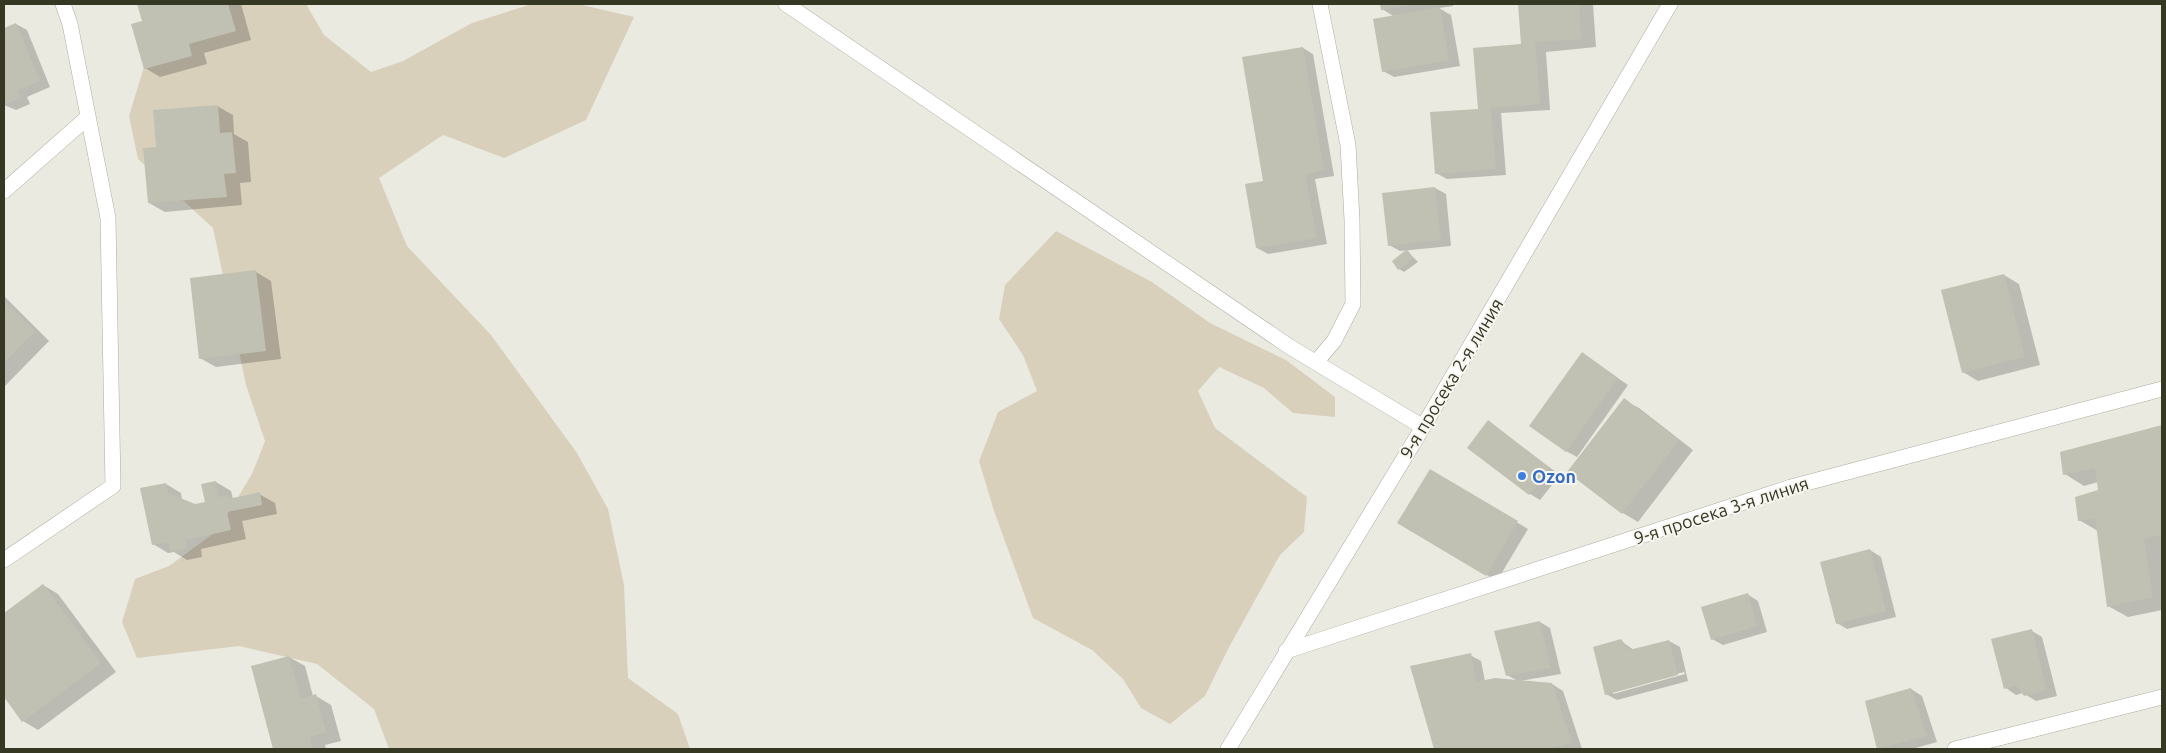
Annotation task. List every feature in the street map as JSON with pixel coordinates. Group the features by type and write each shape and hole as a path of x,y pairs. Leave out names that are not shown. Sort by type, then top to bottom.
{"street":[{"path":"4,560 113,486 108,218 70,24 63,4"},
{"path":"786,4 1290,347 1423,427"},
{"path":"1316,362 1334,341 1353,304 1352,220 1348,145 1320,4"},
{"name":"9-я просека 2-я линия","path":"1228,749 1423,427 1670,4"},
{"path":"4,191 88,118"},
{"name":"9-я просека 3-я линия","path":"1286,651 1791,487 2162,389"},
{"path":"1955,749 2162,697"}],"shaded area":[{"path":"176,4 306,4 324,35 371,72 403,61 472,23 532,4 578,4 634,17 586,120 504,158 443,135 379,178 407,246 491,335 577,453 608,509 624,585 628,678 678,714 690,749 389,749 374,709 317,664 239,646 137,658 122,622 135,579 169,566 217,531 252,474 265,441 246,385 213,228 138,159 129,116 154,34"},
{"path":"1056,231 1152,282 1210,323 1286,360 1335,397 1335,417 1293,413 1264,388 1219,367 1198,391 1215,428 1307,497 1304,532 1280,555 1228,649 1205,696 1170,724 1141,708 1123,679 1092,650 1033,618 994,511 979,461 998,412 1037,391 1023,355 999,319 1005,285"}],"building":[{"path":"137,4 228,4 236,31 189,44 192,56 144,69 131,24 142,21"},
{"path":"1380,4 1413,4 1413,5 1381,10"},
{"path":"1518,4 1579,4 1581,39 1535,42 1540,104 1491,108 1496,169 1435,174 1430,112 1478,109 1473,48 1521,44"},
{"path":"1440,7 1449,60 1382,72 1373,19"},
{"path":"16,23 40,81 17,90 20,98 4,105 4,28"},
{"path":"1303,47 1324,170 1305,174 1317,238 1256,248 1245,184 1263,181 1242,57"},
{"path":"218,105 220,133 232,132 236,173 224,174 227,197 148,203 143,148 156,147 153,110"},
{"path":"1435,187 1441,240 1388,246 1382,193"},
{"path":"1407,249 1413,258 1398,270 1392,261"},
{"path":"256,270 266,351 199,359 190,278"},
{"path":"2004,274 2025,357 1962,373 1941,290"},
{"path":"4,301 35,331 4,363"},
{"path":"1582,352 1618,378 1566,452 1529,426"},
{"path":"1624,398 1679,440 1622,514 1567,472"},
{"path":"1488,420 1550,468 1529,495 1467,448"},
{"path":"2162,425 2162,535 2144,539 2153,597 2107,607 2095,518 2078,521 2075,497 2098,490 2095,468 2063,475 2060,452"},
{"path":"1430,469 1518,521 1486,576 1397,523"},
{"path":"216,481 219,497 228,496 228,499 260,492 262,505 227,512 231,530 185,540 187,548 170,552 169,542 152,545 140,488 166,483 168,493 195,504 205,502 201,484"},
{"path":"1870,549 1886,611 1836,624 1820,562"},
{"path":"43,584 101,663 22,722 4,697 4,613"},
{"path":"1748,593 1757,626 1711,640 1701,607"},
{"path":"1540,621 1551,668 1506,676 1494,631"},
{"path":"2032,629 2047,690 2024,696 2017,686 2004,689 1991,639"},
{"path":"1621,639 1629,650 1669,640 1678,675 1605,695 1593,647"},
{"path":"1471,653 1476,682 1495,678 1552,683 1572,743 1547,749 1434,749 1410,666"},
{"path":"289,656 301,699 316,694 326,732 310,737 313,749 273,749 251,666"},
{"path":"1911,688 1927,736 1877,749 1865,701"}],"place":[{"name":"Ozon","path":"1522,476"}]}
